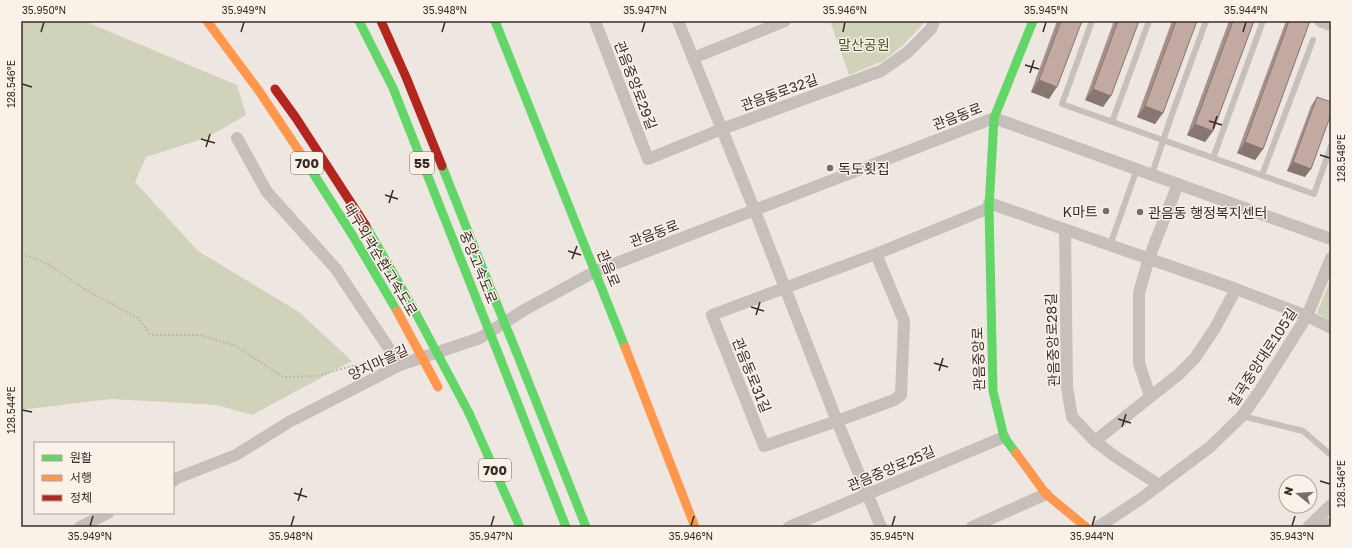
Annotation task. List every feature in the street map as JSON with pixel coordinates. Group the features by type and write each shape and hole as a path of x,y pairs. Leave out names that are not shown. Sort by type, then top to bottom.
{"main road":[{"name":"대구외곽순환고속도로","path":"207,21 268,104 302,155 368,260 444,398"},
{"name":"중앙고속도로","path":"359,21 392,88 566,527"},
{"name":"중앙고속도로","path":"381,21 406,77 586,527"},
{"name":"관음로","path":"495,21 596,271 690,524"},
{"name":"관음중앙로","path":"1033,21 994,118 989,206 993,391 1004,437 1046,494 1086,527"},
{"name":"대구외곽순환고속도로","path":"269,81 296,118 364,222 412,306 469,413 520,527"}],"street":[{"name":"관음중앙로29길","path":"595,21 648,159"},
{"path":"678,21 755,210 837,422 881,527"},
{"path":"693,58 785,21"},
{"name":"관음동로32길","path":"648,159 722,129 881,71 908,52 931,29 934,21"},
{"path":"1320,21 1331,25"},
{"name":"관음동로","path":"596,271 994,118 1331,239"},
{"path":"237,138 267,192 336,269 400,365"},
{"path":"1150,396 1139,363 1139,293 1149,258 1178,184"},
{"path":"785,289 876,254 989,206 1149,258 1236,289 1307,316 1331,328"},
{"name":"관음중앙로28길","path":"1065,230 1067,387 1072,417 1095,441 1113,455 1160,485"},
{"name":"관음동로31길","path":"785,289 712,316 764,446 837,422 894,400 901,395 904,321 876,254"},
{"name":"칠곡중앙대로105길","path":"1098,527 1160,485 1210,446 1242,416 1261,389 1307,316 1331,258"},
{"name":"양지마을길","path":"174,480 236,455 289,422 400,365 480,338 526,310 596,271"},
{"path":"1095,441 1179,374 1195,358 1215,328 1236,289"},
{"name":"관음중앙로25길","path":"793,526 1004,437"},
{"path":"972,527 1046,494"},
{"path":"1308,527 1331,505"},
{"path":"80,527 106,514"},
{"path":"1317,518 1331,527"}],"lane":[{"path":"1092,21 1062,104 1314,194 1331,146"},
{"path":"1112,122 1149,21"},
{"path":"1152,174 1206,21"},
{"path":"1213,158 1263,21"},
{"path":"1262,175 1313,40"},
{"path":"1110,245 1137,169"},
{"path":"1242,416 1303,431 1331,455"}],"path":[{"path":"21,256 28,256 48,264 86,290 138,318 150,335 200,335 236,346 283,377 317,376 373,360 400,365"}],"green space":[{"path":"21,21 84,21 237,85 246,115 206,138 146,157 135,182 198,251 299,312 352,361 252,415 217,405 111,399 21,410"},
{"name":"말산공원","path":"830,21 926,21 902,46 883,61 849,75"},
{"path":"1331,278 1331,322 1317,313"}],"building":[{"path":"1061,21 1082,21 1057,87 1039,80"},
{"path":"1118,21 1139,21 1111,96 1093,89"},
{"path":"1176,21 1197,21 1163,113 1145,106"},
{"path":"1233,21 1254,21 1213,131 1195,124"},
{"path":"1289,21 1310,21 1263,149 1245,142"},
{"path":"1317,97 1331,102 1331,114 1311,169 1293,162"}],"traffic: fast":[{"path":"359,21 393,88 480,308"},
{"path":"495,21 625,347"},
{"path":"1016,453 1004,437 993,391 989,208 994,118 1033,21"},
{"path":"301,154 353,236 397,311"},
{"path":"442,166 496,302"},
{"path":"366,226 412,306"},
{"path":"496,302 516,351"},
{"path":"412,306 469,413"},
{"path":"480,308 500,358"},
{"path":"516,351 586,527"},
{"path":"500,358 566,527"},
{"path":"469,413 520,527"}],"traffic: slow":[{"path":"207,21 259,91 301,154"},
{"path":"397,311 438,387"},
{"path":"625,347 695,527"},
{"path":"1016,453 1046,494 1086,527"}],"traffic: jam":[{"path":"381,21 406,77 442,166"},
{"path":"275,89 296,118 366,226"}],"place":[{"name":"독도횟집","path":"830,168"},
{"name":"K마트","path":"1106,211"},
{"name":"관음동 행정복지센터","path":"1140,212"}]}
